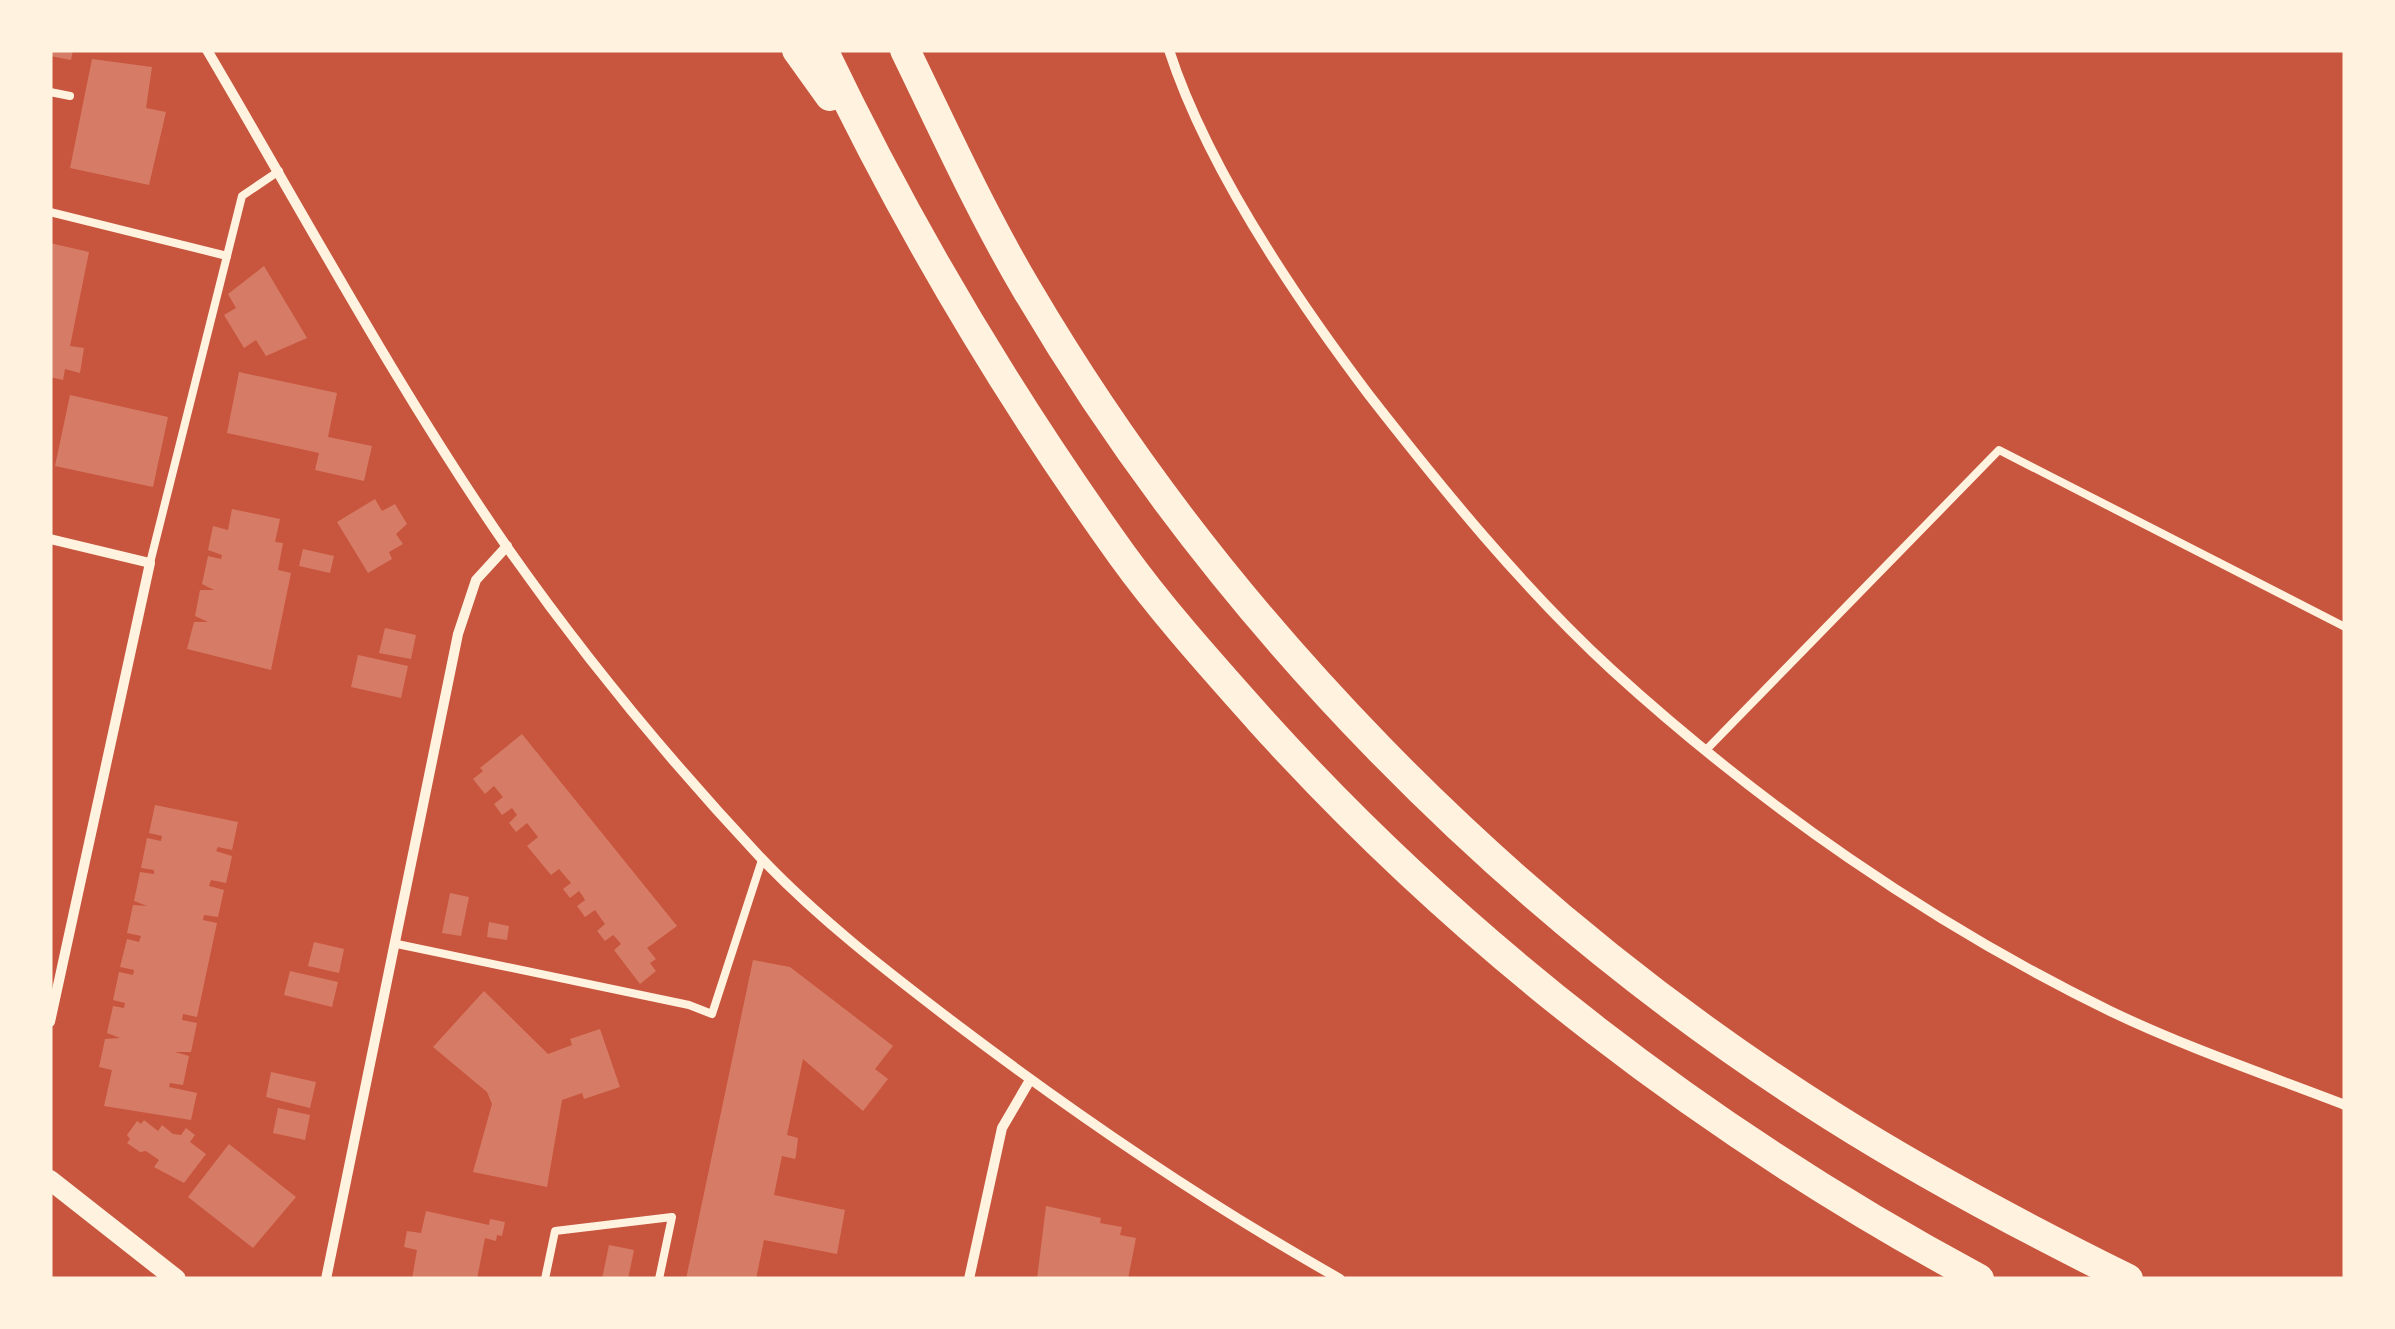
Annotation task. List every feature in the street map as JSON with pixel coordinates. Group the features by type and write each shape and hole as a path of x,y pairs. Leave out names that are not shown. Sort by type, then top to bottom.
{"highway":[{"path":"797,50 875,160 996,364 1124,557 1219,675 1323,790 1462,922 1579,1020 1730,1128 1905,1239 1979,1279"},
{"path":"824,50 875,160"},
{"path":"905,50 1026,288 1141,464 1230,583 1372,743 1510,871 1672,1005 1831,1116 2010,1220 2128,1279"}],"main road":[{"path":"51,1178 176,1279"}],"street":[{"path":"206,50 439,443 507,546 634,715 762,860 836,929 1030,1080 1189,1190 1340,1279"},
{"path":"1168,50 1224,169 1324,336 1408,444 1514,569 1612,669 1706,749 1886,881 2025,966 2111,1012 2345,1104"},
{"path":"50,538 150,564 50,1022"},
{"path":"326,1279 464,614 476,580 507,546"},
{"path":"969,1279 1002,1128 1030,1080"}],"lane":[{"path":"50,92 70,96"},
{"path":"150,564 242,196 278,171"},
{"path":"50,212 227,256"},
{"path":"1706,749 1999,450 2345,627"},
{"path":"396,944 689,1005 712,1014 762,860"},
{"path":"545,1279 555,1231 672,1217 659,1279"}],"building":[{"path":"50,50 73,50 71,60 50,56"},
{"path":"92,59 152,67 146,108 166,112 149,185 70,168"},
{"path":"50,243 89,252 70,346 84,348 80,373 65,369 63,380 50,377"},
{"path":"264,266 307,338 266,356 256,340 244,348 224,315 236,308 228,294"},
{"path":"239,372 337,393 328,437 372,446 364,481 315,470 319,453 227,433"},
{"path":"70,395 168,417 153,487 55,466"},
{"path":"375,499 382,511 395,504 407,524 396,534 403,544 389,552 392,559 368,573 337,522"},
{"path":"232,509 280,519 275,542 283,543 278,570 291,573 271,670 187,649 194,622 208,622 195,616 200,590 214,590 202,584 208,556 221,559 222,555 208,550 213,526 228,530"},
{"path":"303,549 334,556 330,573 299,566"},
{"path":"385,628 416,635 411,659 379,653"},
{"path":"358,655 408,666 401,698 351,687"},
{"path":"522,734 677,926 647,948 656,959 650,963 656,971 640,984 614,950 621,944 613,935 605,941 597,931 605,924 595,910 585,917 577,906 585,900 579,891 570,898 563,889 571,883 559,869 551,875 527,846 538,837 527,823 516,832 509,823 517,815 512,808 502,815 494,804 503,797 494,786 485,794 473,779 483,771 480,768"},
{"path":"155,805 238,822 232,850 218,847 216,851 232,856 226,883 211,880 209,886 224,890 218,917 204,915 203,920 217,923 197,1017 183,1014 182,1020 197,1023 191,1052 175,1052 189,1056 183,1085 170,1083 169,1087 197,1093 191,1120 104,1106 112,1070 99,1067 105,1039 120,1038 107,1033 113,1006 124,1008 125,1003 113,1000 119,972 133,975 134,970 120,967 127,939 139,942 141,936 127,933 133,905 147,906 134,901 140,872 154,874 154,870 141,868 147,838 161,841 162,836 149,833"},
{"path":"450,893 469,897 461,936 442,933"},
{"path":"489,922 509,926 507,940 487,937"},
{"path":"314,942 344,949 339,973 308,966"},
{"path":"753,960 790,967 893,1046 875,1069 888,1079 863,1111 803,1059 787,1135 798,1138 796,1155 795,1159 782,1156 774,1195 845,1210 837,1254 764,1240 756,1279 686,1279"},
{"path":"290,971 338,982 332,1007 284,995"},
{"path":"484,991 548,1054 572,1045 570,1039 600,1029 620,1087 584,1099 582,1093 562,1100 547,1187 473,1172 492,1104 487,1092 433,1047"},
{"path":"271,1072 316,1082 310,1108 266,1097"},
{"path":"278,1108 310,1115 305,1140 273,1133"},
{"path":"144,1120 158,1131 162,1125 173,1134 181,1135 186,1128 195,1135 190,1142 206,1154 184,1183 154,1167 159,1160 127,1143 127,1135 137,1121 141,1124"},
{"path":"229,1144 296,1197 253,1248 188,1197"},
{"path":"1046,1206 1101,1218 1100,1223 1122,1227 1120,1235 1136,1238 1128,1279 1037,1279"},
{"path":"426,1211 489,1225 490,1219 505,1222 502,1236 497,1235 496,1241 485,1238 477,1279 412,1279 417,1250 404,1247 407,1231 421,1233"},
{"path":"609,1245 634,1250 628,1279 602,1279"}]}
